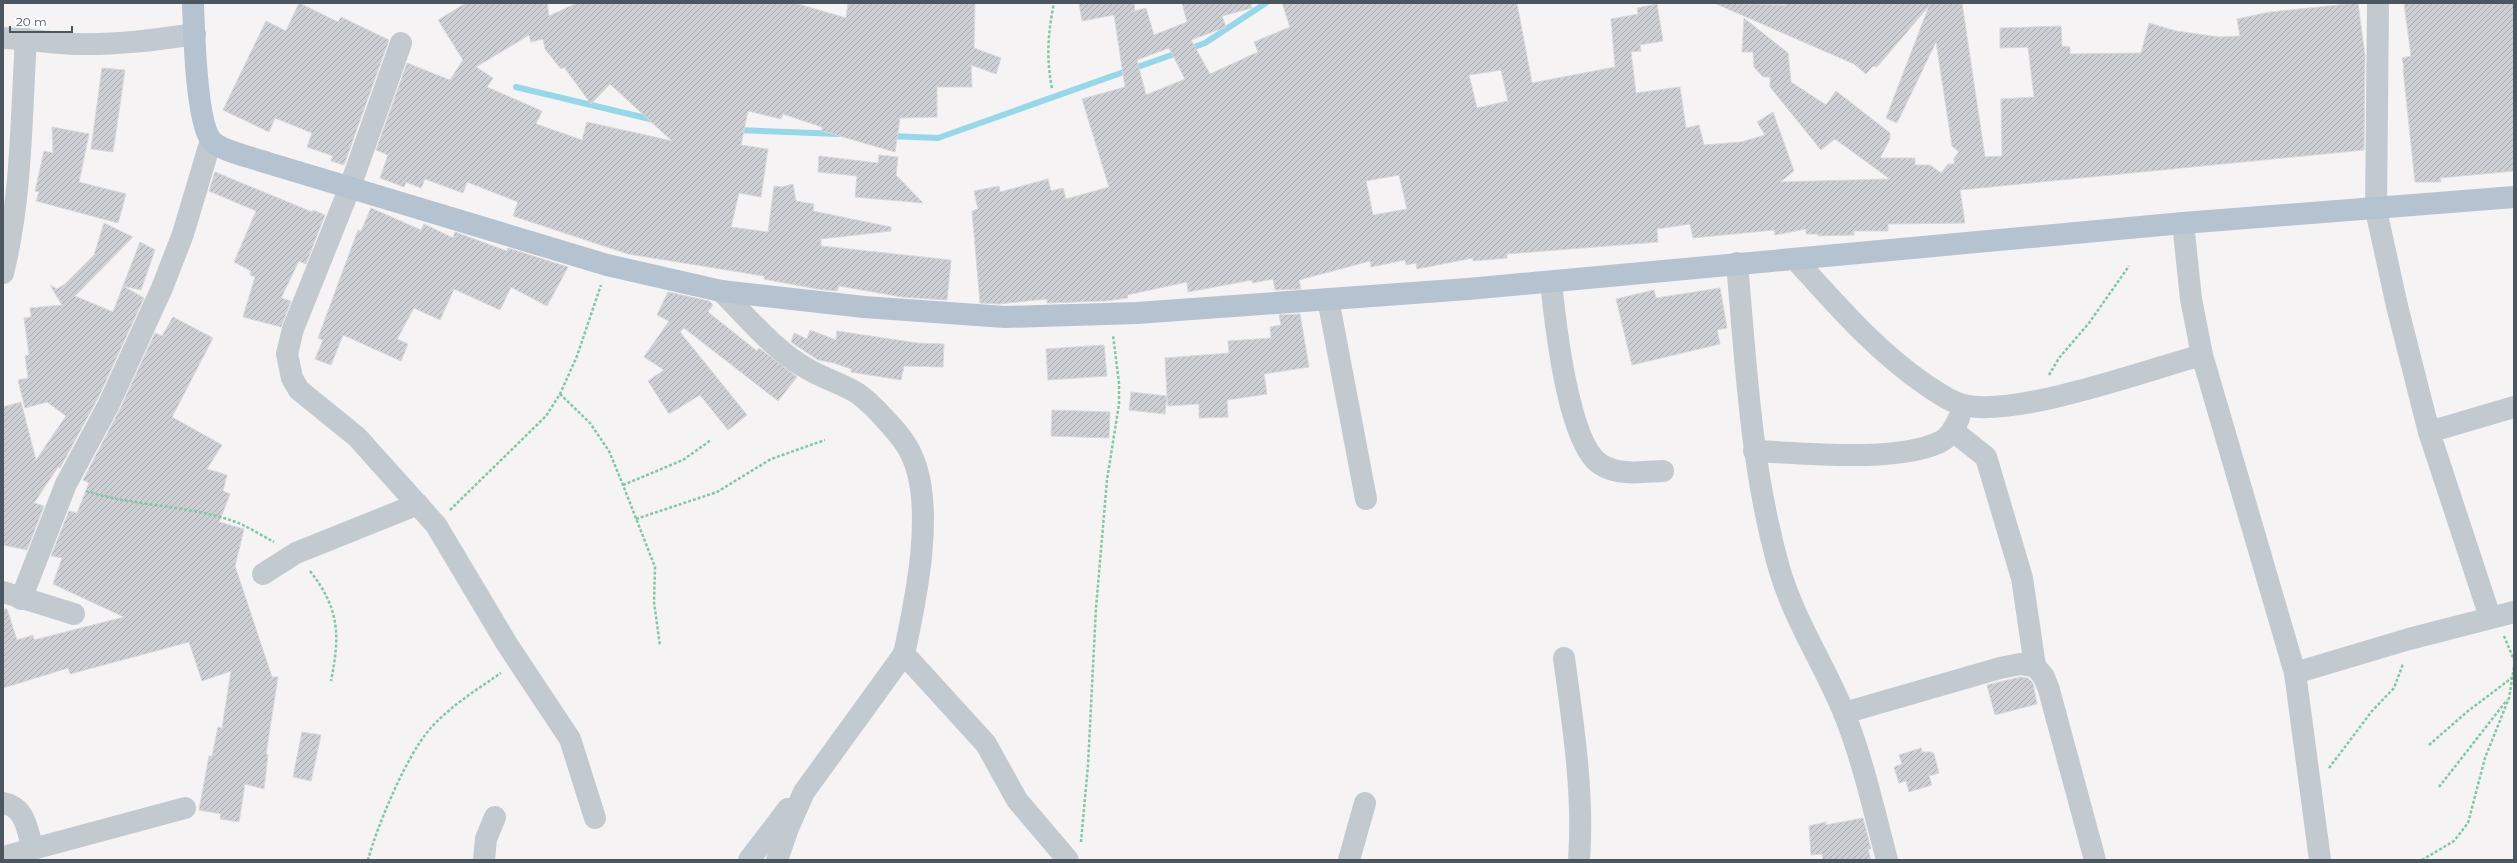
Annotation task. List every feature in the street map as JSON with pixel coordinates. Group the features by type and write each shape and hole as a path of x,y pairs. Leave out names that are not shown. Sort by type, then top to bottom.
{"main road":[{"path":"193,3 201,105 212,140 236,152 607,265 721,290 864,307 1005,317 1109,314 1551,282 1737,263 2183,223 2376,210 2514,197"}],"street":[{"path":"2378,3 2376,210 2397,306 2429,432 2490,617"},
{"path":"3,38 75,44 114,44 141,42 195,34"},
{"path":"3,273 12,232 26,39"},
{"path":"402,43 350,187 293,329 287,354 289,366 299,390 358,437 436,524 518,660 570,739 596,818"},
{"path":"74,614 12,595 66,484 109,404 162,288 183,234 212,140"},
{"path":"2183,223 2191,299 2202,355 2295,673 2320,860"},
{"path":"1795,259 1856,326 1887,355 1947,399 1964,405 1997,406 2033,401 2202,355"},
{"path":"1737,263 1754,451 1764,509 1786,592 1797,618 1844,713 1858,753 1888,860"},
{"path":"1551,282 1556,327 1570,397 1577,426 1588,452 1600,464 1617,471 1662,471"},
{"path":"721,290 760,330 805,368 858,394 869,403 903,440 912,454 920,478 922,516 915,597 904,654 804,792 784,814 749,860"},
{"path":"1328,299 1366,500"},
{"path":"1754,451 1848,456 1887,453 1922,448 1942,442 1953,431 1964,405"},
{"path":"2429,432 2514,407"},
{"path":"1953,431 1986,457 2022,578 2035,666 2044,677 2049,690 2095,860"},
{"path":"263,574 296,553 418,504"},
{"path":"2295,673 2410,639 2514,612"},
{"path":"904,654 986,744 1018,800 1074,854"},
{"path":"1564,658 1574,745 1579,817 1579,860"},
{"path":"1844,713 2000,668 2020,664 2035,666"},
{"path":"777,860 788,828 804,792"},
{"path":"3,803 11,804 23,814 33,849"},
{"path":"1349,860 1365,804"},
{"path":"3,858 185,808"},
{"path":"484,860 486,839 495,817"}],"path":[{"path":"1052,88 1048,68 1048,43 1054,3"},
{"path":"436,524 546,416 560,394 577,356 607,265"},
{"path":"2033,401 2059,358 2089,323 2129,266"},
{"path":"1074,854 1088,765 1096,608 1107,480 1119,404 1118,376 1109,314"},
{"path":"560,394 590,423 609,451 623,485 656,572 654,602 660,646"},
{"path":"623,485 683,460 711,440"},
{"path":"636,519 717,492 771,459 825,440"},
{"path":"66,484 108,497 146,502 232,521 296,553 325,594 338,631 338,648 331,681"},
{"path":"2310,789 2342,753 2372,711 2394,688 2410,639"},
{"path":"368,860 391,801 418,744 451,710 518,660"},
{"path":"2422,860 2454,840 2468,823 2486,758 2509,698 2514,667"},
{"path":"2429,745 2468,711 2513,677"},
{"path":"2440,787 2480,732 2509,698"}],"building":[{"path":"299,3 338,22 341,17 389,40 344,165 331,161 333,156 307,147 312,133 275,118 269,132 223,110 266,21 286,31"},
{"path":"466,3 547,3 549,16 577,3 795,3 846,18 848,3 975,3 974,48 1001,58 996,74 971,65 972,87 937,87 937,117 900,118 895,152 822,131 822,127 783,114 781,119 748,111 741,145 768,149 761,197 739,193 731,227 768,232 774,186 782,187 793,184 796,201 814,204 813,211 891,227 891,231 821,239 821,246 951,260 947,300 902,297 839,286 837,291 817,289 764,279 764,276 628,254 513,216 518,202 467,182 463,193 425,179 421,188 406,182 404,187 380,178 388,155 376,150 407,63 450,80 463,60 438,20","holes":["529,35 531,42 543,39 545,49 561,69 564,67 591,104 610,84 672,141 587,122 582,140 536,124 542,111 487,87 493,78 476,67"]},
{"path":"1079,3 1134,3 1135,11 1146,8 1154,35 1187,22 1182,3 1251,3 1252,8 1222,16 1226,27 1191,40 1210,74 1258,52 1254,42 1290,27 1282,3 1517,3 1532,83 1615,67 1611,19 1638,14 1637,8 1657,4 1663,41 1640,45 1641,51 1631,52 1636,93 1680,87 1686,128 1699,125 1704,145 1741,142 1765,135 1757,122 1773,112 1794,171 1780,182 1890,179 1835,139 1821,150 1770,87 1770,77 1763,77 1754,67 1753,52 1742,52 1744,18 1788,53 1791,82 1826,105 1836,91 1890,133 1890,139 1880,158 1915,158 1915,165 1930,165 1941,173 1948,164 1954,164 1954,158 1959,152 1952,146 1936,42 1897,123 1886,118 1929,6 1877,67 1873,66 1866,74 1854,64 1714,3 1785,5 1785,3 1962,3 1985,157 2002,156 2001,99 2034,97 2028,47 2000,48 2000,28 2061,26 2062,46 2070,47 2070,54 2141,53 2149,23 2176,31 2219,37 2240,36 2237,19 2270,12 2358,3 2365,56 2364,150 1960,190 1965,223 1888,224 1888,231 1854,231 1854,235 1818,236 1818,234 1806,234 1806,229 1775,235 1774,230 1693,238 1690,224 1657,229 1658,242 1507,254 1507,258 1473,261 1473,258 1417,269 1416,263 1406,265 1405,260 1371,267 1370,261 1299,280 1301,289 1275,290 1273,279 1252,283 1252,280 1188,292 1187,282 1127,295 1128,298 1105,301 1047,303 1047,299 998,304 980,303 972,211 978,209 974,191 999,186 1000,192 1048,179 1051,191 1063,188 1066,199 1109,187 1082,99 1125,87 1114,15 1082,21","holes":["1169,48 1185,79 1146,95 1137,60","1501,70 1508,101 1477,108 1469,75","1399,175 1407,209 1373,215 1366,181"]},
{"path":"2404,3 2514,3 2514,171 2440,178 2441,182 2415,182 2402,58 2411,56"},
{"path":"102,68 125,70 113,152 91,149"},
{"path":"52,127 89,134 79,182 126,194 118,223 36,201 39,192 35,191 44,151 53,153"},
{"path":"879,155 898,157 896,175 923,203 855,197 857,176 818,172 819,156 878,163"},
{"path":"215,172 312,212 313,210 325,215 306,264 299,261 281,298 291,301 281,327 243,317 255,277 250,275 251,271 234,262 256,211 209,191"},
{"path":"371,208 421,230 424,224 453,238 455,232 507,251 508,248 568,267 547,306 511,287 500,310 454,289 440,320 414,308 397,339 408,344 401,361 343,335 331,365 315,359 323,340 318,338 358,230 361,231"},
{"path":"104,223 133,237 75,296 113,312 123,286 144,298 98,398 60,468 58,467 34,503 44,506 27,550 3,545 3,407 21,402 36,460 66,416 47,402 25,408 18,380 28,378 25,356 29,355 24,318 31,317 30,308 62,305 50,285 57,289 65,284 94,255"},
{"path":"140,242 155,250 141,290 123,286"},
{"path":"1720,288 1727,328 1717,330 1720,344 1632,365 1616,299 1654,290 1656,298"},
{"path":"668,292 709,301 713,305 708,312 757,351 759,348 797,377 778,401 684,328 680,332 747,415 728,430 700,395 669,414 648,381 664,370 644,357 669,321 657,315"},
{"path":"1300,314 1309,367 1264,374 1267,394 1227,400 1228,417 1199,418 1199,404 1168,406 1165,358 1229,353 1228,341 1271,338 1270,327 1281,325 1279,315"},
{"path":"173,317 213,338 172,417 222,445 207,469 227,475 223,491 230,494 219,522 244,529 235,566 272,677 278,677 266,754 268,755 264,789 245,784 239,822 220,819 221,814 199,810 209,756 212,756 218,727 222,728 231,671 202,681 189,642 70,674 68,668 3,688 3,609 7,609 17,640 33,635 34,640 124,617 53,584 62,558 51,556 69,511 77,513 89,483 83,480 120,409 155,333 162,336"},
{"path":"810,330 836,340 837,331 917,343 944,344 943,367 904,366 901,380 851,372 851,369 834,363 818,360 791,342 794,333 807,339"},
{"path":"1104,345 1107,376 1048,380 1046,349"},
{"path":"1131,392 1167,396 1165,414 1129,410"},
{"path":"1052,410 1110,412 1109,438 1051,436"},
{"path":"2020,677 2028,678 2033,683 2037,704 1995,715 1987,685"},
{"path":"302,732 321,735 311,781 293,777"},
{"path":"1921,748 1922,752 1931,752 1934,754 1939,773 1929,776 1932,785 1909,792 1906,781 1899,783 1894,767 1902,764 1899,755"},
{"path":"1863,818 1871,849 1868,849 1871,860 1823,860 1822,854 1811,855 1809,826 1826,822 1826,825"}],"waterway":[{"path":"1189,49 1205,43 1266,3"},
{"path":"890,136 938,138 1180,52"},
{"path":"516,87 654,120"},
{"path":"736,130 839,134"}]}
